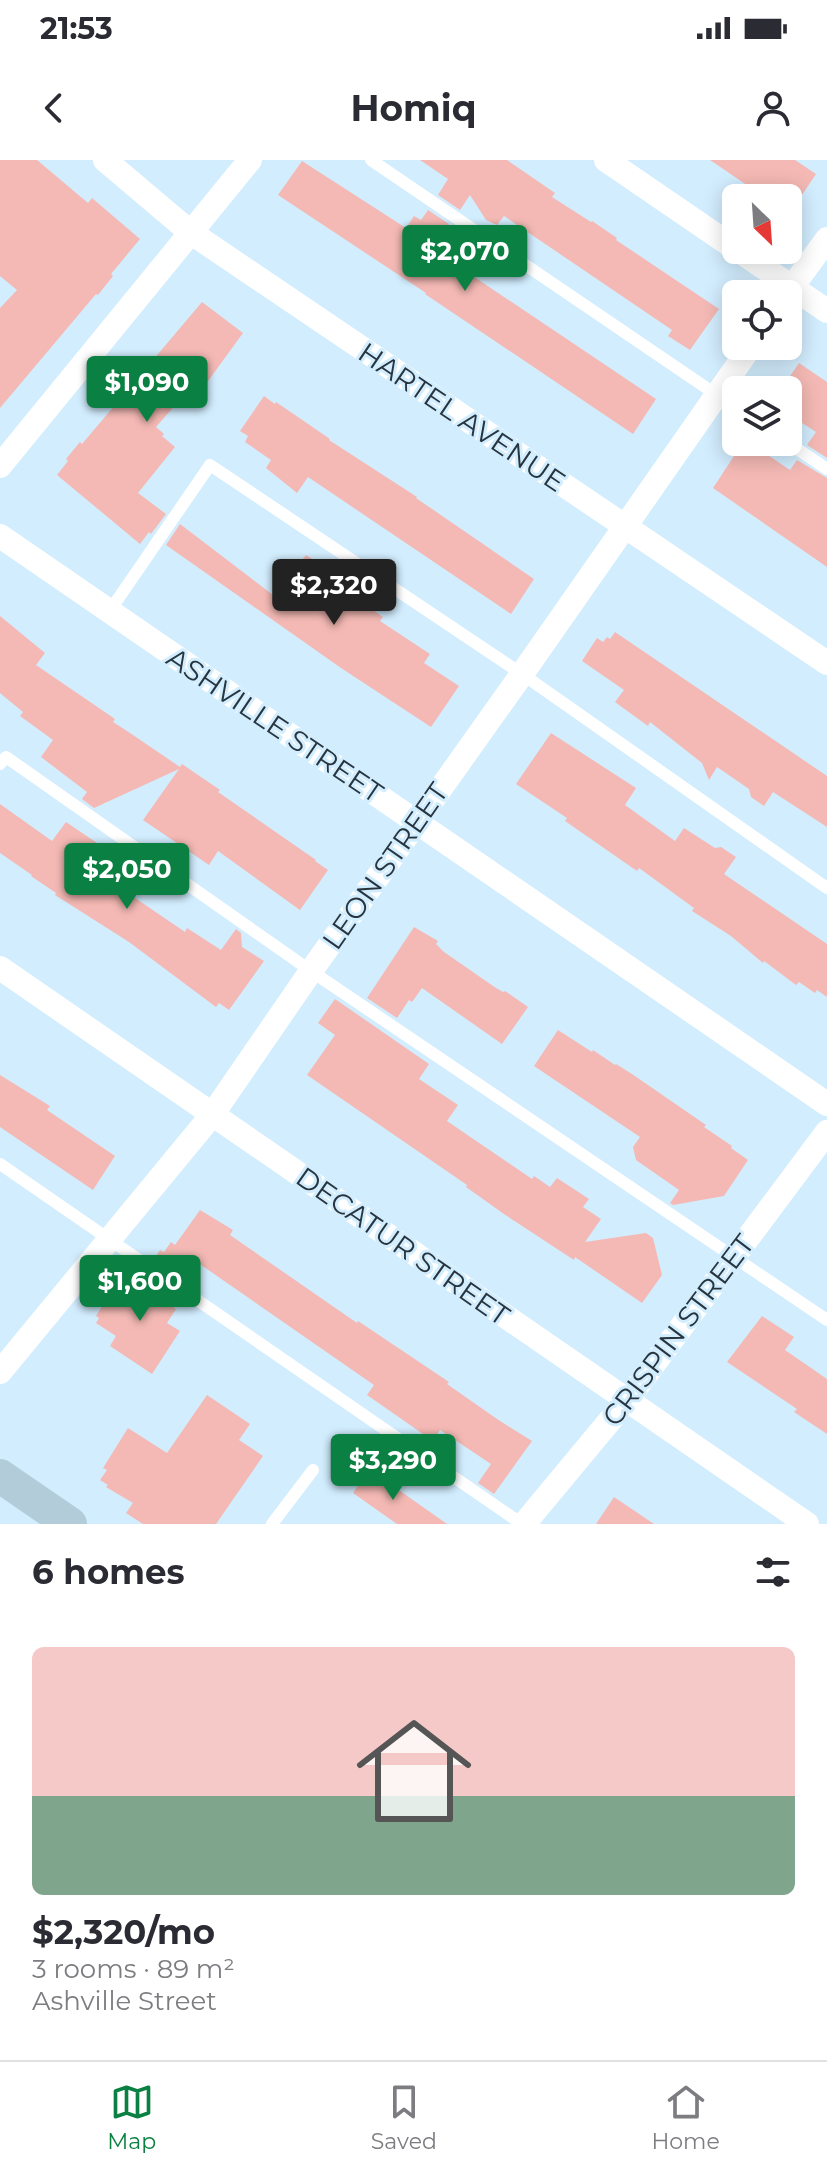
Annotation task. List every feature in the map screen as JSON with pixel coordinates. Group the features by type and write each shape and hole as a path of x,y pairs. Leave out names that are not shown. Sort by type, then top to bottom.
{"main road":[{"path":"0,1476 70,1524"}],"street":[{"name":"HARTEL AVENUE","path":"105,160 190,232 827,663"},
{"path":"0,466 250,160"},
{"path":"606,160 722,240"},
{"path":"796,280 827,239"},
{"path":"755,264 776,280"},
{"path":"802,297 827,311"},
{"name":"LEON STREET","path":"0,1372 212,1115 625,527 722,407"},
{"name":"ASHVILLE STREET","path":"0,536 827,1104"},
{"name":"DECATUR STREET","path":"0,968 807,1524"},
{"name":"CRISPIN STREET","path":"523,1524 627,1400 827,1132"}],"lane":[{"path":"371,160 722,398"},
{"path":"802,452 827,469"},
{"path":"109,612 210,465 522,674 827,888"},
{"path":"0,764 6,757 311,971 827,1320"},
{"path":"0,1164 523,1524"},
{"path":"272,1524 313,1470"}],"building":[{"path":"0,160 37,160 88,203 92,198 140,239 98,295 0,408 0,308 17,290 0,276"},
{"path":"420,160 507,160 555,193 552,197 719,309 690,350 668,336 672,330 504,216 497,225 486,220 470,195 460,210 438,195 448,179"},
{"path":"710,160 795,160 816,174 802,195 802,184 745,184"},
{"path":"302,161 406,228 414,216 421,220 428,210 449,224 440,237 447,241 440,252 656,399 633,434 278,195"},
{"path":"202,302 243,333 192,403 183,396 156,427 175,447 138,493 166,514 140,544 57,475 80,442 82,444"},
{"path":"799,363 827,382 827,458 807,445 816,432 802,423 802,376 790,376"},
{"path":"264,396 534,579 511,614 308,477 297,493 266,468 271,460 245,442 248,436 240,431"},
{"path":"734,456 769,456 790,470 797,460 827,478 827,567 713,488"},
{"path":"180,524 273,595 306,555 355,586 357,599 383,617 380,621 430,654 424,663 459,686 431,727 166,545"},
{"path":"0,616 45,653 36,665 115,719 113,722 220,790 218,792 328,870 300,910 218,851 209,865 143,820 179,769 94,808 82,799 87,792 41,757 53,740 20,716 23,712 0,693"},
{"path":"615,632 827,776 827,827 773,792 764,806 751,797 749,789 717,767 709,780 702,763 650,722 648,726 615,702 624,690 582,661 597,638 603,642"},
{"path":"551,733 636,788 625,805 675,841 684,828 736,857 724,874 827,944 827,997 799,982 796,985 763,963 639,868 637,871 516,784"},
{"path":"0,804 52,841 66,822 97,843 87,858 102,871 99,876 185,932 187,928 221,950 236,929 241,933 242,947 264,961 229,1010 219,1003 216,1007 129,942 55,895 0,853"},
{"path":"414,927 438,941 436,944 444,952 528,1007 502,1044 422,988 397,1018 367,998"},
{"path":"335,999 429,1064 419,1079 458,1105 447,1121 532,1179 534,1176 550,1187 557,1178 589,1199 583,1207 601,1219 585,1242 646,1233 653,1238 662,1275 642,1303 504,1214 307,1075 335,1035 318,1023"},
{"path":"558,1030 632,1074 706,1125 704,1127 748,1160 724,1196 670,1203 679,1190 636,1160 633,1147 640,1137 534,1066"},
{"path":"0,1075 50,1106 47,1110 115,1156 93,1190 0,1127"},
{"path":"200,1210 233,1230 230,1235 532,1441 494,1494 478,1483 491,1464 440,1430 433,1441 367,1395 374,1385 191,1258 179,1276 154,1259 171,1242 175,1245"},
{"path":"140,1274 168,1291 162,1300 176,1309 167,1323 180,1331 152,1374 110,1346 116,1336 96,1323 99,1318 96,1316 109,1295 119,1302"},
{"path":"762,1316 794,1337 785,1350 827,1379 827,1434 794,1412 797,1409 727,1362"},
{"path":"207,1395 250,1424 239,1440 263,1456 216,1524 143,1524 126,1513 133,1503 100,1480 107,1470 103,1468 128,1428 167,1453"},
{"path":"369,1469 447,1524 397,1524 353,1493"},
{"path":"614,1497 654,1524 596,1524"}]}
